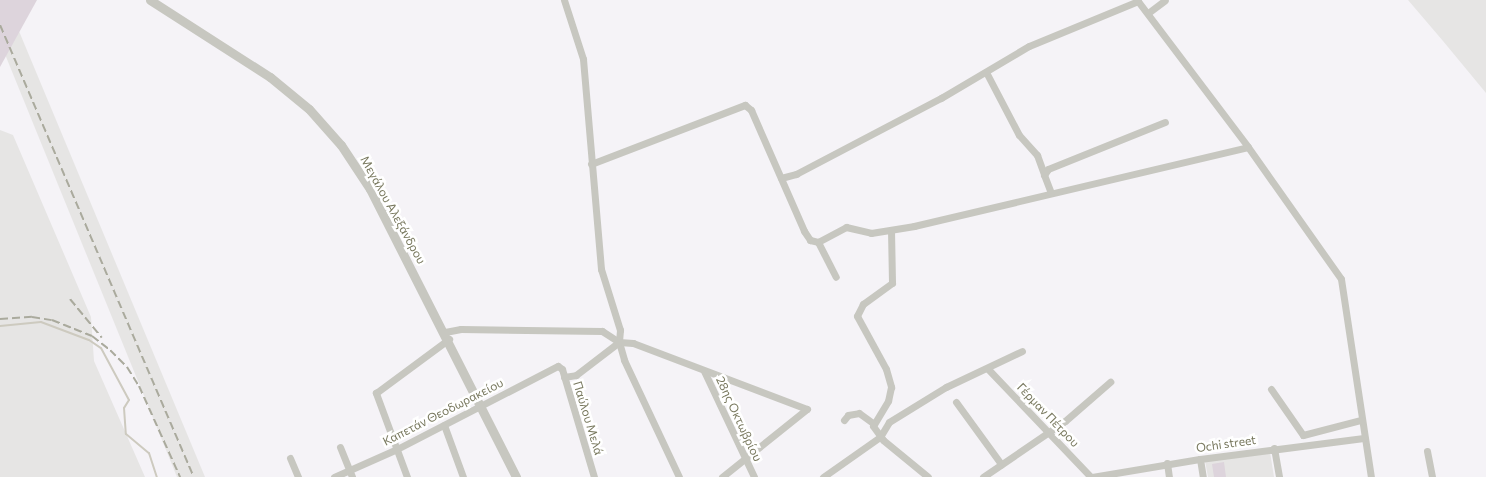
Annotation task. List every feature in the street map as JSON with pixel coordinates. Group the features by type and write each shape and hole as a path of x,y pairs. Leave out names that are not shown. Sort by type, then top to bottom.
{"street":[{"name":"Μεγάλου Αλεξάνδρου","path":"150,0 270,77 322,122 370,189 447,335 516,477"},
{"path":"564,0 583,58 601,269 620,330 619,342 624,360 679,477"},
{"path":"781,178 796,174 986,72 1029,46 1138,0 1248,147 1341,279 1371,477"},
{"path":"1148,13 1165,0"},
{"path":"986,72 1019,135 1037,155 1051,194"},
{"path":"591,164 745,105 751,110 807,236 818,242 836,277"},
{"path":"1044,174 1048,169 1166,122"},
{"path":"818,242 846,227 871,234 1248,147"},
{"path":"873,423 888,401 890,380 857,316 863,304 892,283 891,230"},
{"path":"407,477 376,393 447,335 461,329 602,331 619,342 633,343 807,409 722,477"},
{"path":"564,377 576,375 619,342"},
{"path":"824,477 880,437 889,422 946,387 988,369 1022,351"},
{"name":"Καπετάν Θεοδωρακείου","path":"334,477 351,474 481,404 560,366"},
{"name":"Παύλου Μελά","path":"560,366 594,477"},
{"name":"Γέρμαν Πέτρου","path":"988,369 1091,477"},
{"name":"28ης Οκτωβρίου","path":"704,371 754,477"},
{"path":"984,477 1088,404 1110,382"},
{"path":"1271,389 1303,435 1361,420"},
{"path":"956,402 1001,464"},
{"path":"844,420 848,415 858,414 873,423 880,437 928,477"},
{"path":"444,425 463,477"},
{"name":"Ochi street","path":"1091,477 1200,458 1364,438"},
{"path":"340,447 351,474"},
{"path":"1274,448 1279,477"},
{"path":"1428,450 1432,477"},
{"path":"290,458 298,477"},
{"path":"1200,458 1203,477"},
{"path":"1167,463 1169,477"}],"shaded area":[{"path":"0,0 6,0 205,477 177,477 0,42"},
{"path":"0,0 37,0 0,67"},
{"path":"1408,0 1486,0 1486,93 1443,41"},
{"path":"0,130 13,135 91,317 94,361 145,477 0,477"},
{"path":"1270,452 1274,477 1208,477 1205,461"},
{"path":"1224,462 1226,477 1214,477 1212,464"}],"waterway":[{"path":"0,326 41,322 89,340 101,348 129,400 124,408 126,434 149,453 157,477"}],"railway":[{"path":"0,25 194,477"},
{"path":"70,299 102,338"},
{"path":"0,319 32,317 52,320 92,336 110,350 127,367 139,386 180,477"}]}
